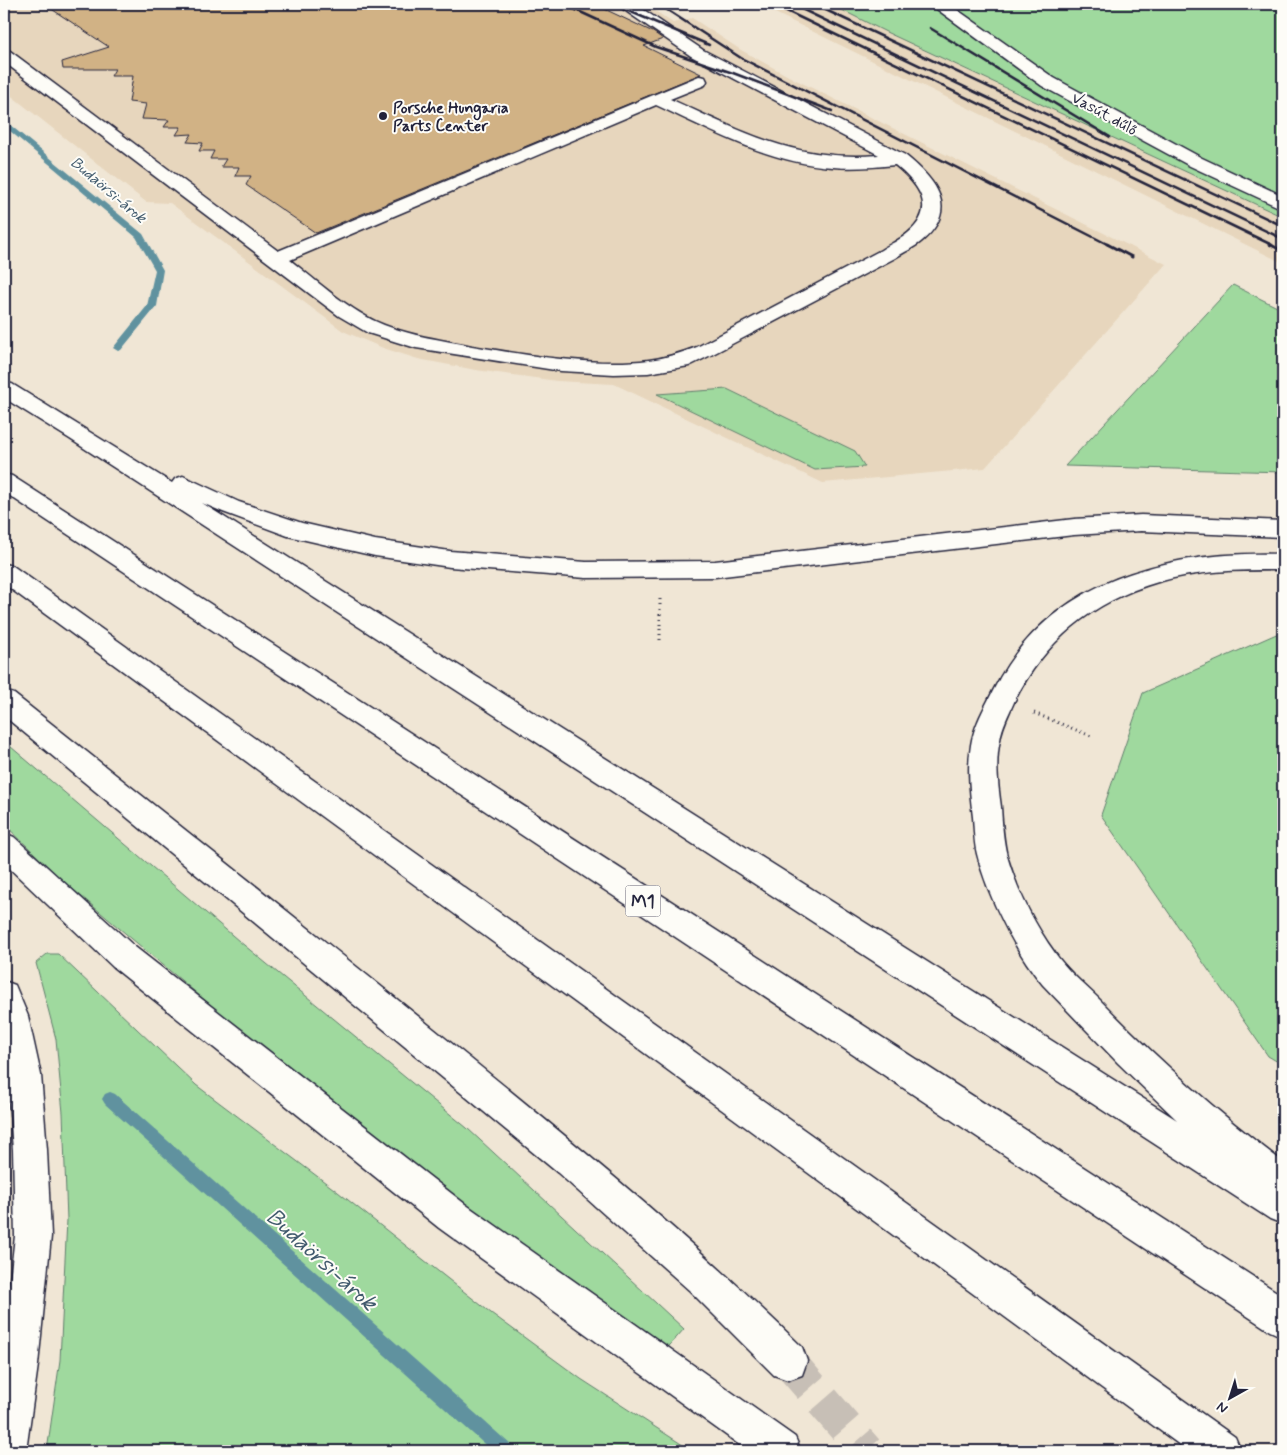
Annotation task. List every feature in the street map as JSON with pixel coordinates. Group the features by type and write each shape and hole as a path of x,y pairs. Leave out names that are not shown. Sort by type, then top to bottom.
{"main road":[{"path":"4,54 346,312 376,328 416,342 561,365 614,368 648,367 681,361 704,351 888,254 915,237 925,228 932,215 932,202 928,187 914,171 899,159 704,57 624,4"},
{"name":"Vasút dűlő","path":"939,4 1048,82 1196,162 1283,203"},
{"path":"277,259 699,81"},
{"path":"656,99 745,139 812,159 862,162 899,159"},
{"path":"4,389 78,434 1283,1207"},
{"path":"78,434 231,507 297,530 375,548 450,559 521,566 586,570 715,569 1074,527 1141,523 1283,529"},
{"name":"M1","path":"4,482 1283,1318"},
{"path":"1283,562 1229,561 1187,567 1146,576 1107,591 1071,613 1039,639 1016,668 1000,700 986,740 984,787 993,859 1010,902 1044,964 1112,1036 1202,1119 1283,1183"},
{"path":"4,572 1221,1451"},
{"path":"4,701 572,1161 683,1258 747,1318 788,1361"},
{"path":"4,845 124,957 452,1216 781,1451"},
{"path":"4,995 12,1016 24,1075 30,1150 33,1236 19,1365 6,1451"}],"path":[{"path":"660,569 660,644"},
{"path":"1000,700 1091,736"}],"shaded area":[{"path":"4,4 645,4 673,23 692,18 741,50 792,78 1166,264 985,468 823,483 614,384 557,381 476,370 418,359 383,348 343,331 170,203 146,202 4,90"},
{"path":"757,4 830,4 886,32 1283,217 1283,263"}],"green space":[{"path":"830,4 1283,4 1283,217 886,32"},
{"path":"1233,285 1283,310 1283,472 1065,466"},
{"path":"727,389 855,451 865,467 815,470 657,394"},
{"path":"1281,632 1283,633 1283,1065 1268,1056 1101,815 1143,693"},
{"path":"4,741 239,941 467,1128 684,1329 663,1353 432,1184 263,1049 63,881 4,824"},
{"path":"47,954 58,954 196,1085 338,1192 491,1313 581,1379 692,1451 47,1451 60,1360 67,1220 63,1113 56,1039 36,963"}],"building":[{"name":"Porsche Hungaria Parts Center","path":"44,4 594,4 653,32 663,39 644,46 701,74 316,233 246,185 251,176 235,176 239,167 221,167 226,159 210,159 214,151 199,151 203,143 187,142 192,134 176,135 181,127 164,127 169,120 142,119 146,104 129,102 133,76 111,76 115,69 63,69 62,62 109,47"}],"waterway":[{"name":"Budaörsi-árok","path":"4,122 140,236 159,270 152,306 118,348"},
{"name":"Budaörsi-árok","path":"110,1099 505,1451"}],"tunnel":[{"path":"788,1361 866,1451"}],"railway":[{"path":"563,4 656,47 733,73 832,111"},
{"path":"612,4 709,45"},
{"path":"658,4 741,58 1109,245"},
{"path":"772,4 1272,245"},
{"path":"791,4 1283,239"},
{"path":"813,4 1283,226"},
{"path":"930,28 1110,137"},
{"path":"1107,244 1132,257"},
{"path":"1269,244 1283,251"}],"place":[{"name":"Porsche Hungaria Parts Center","path":"383,116"}]}
